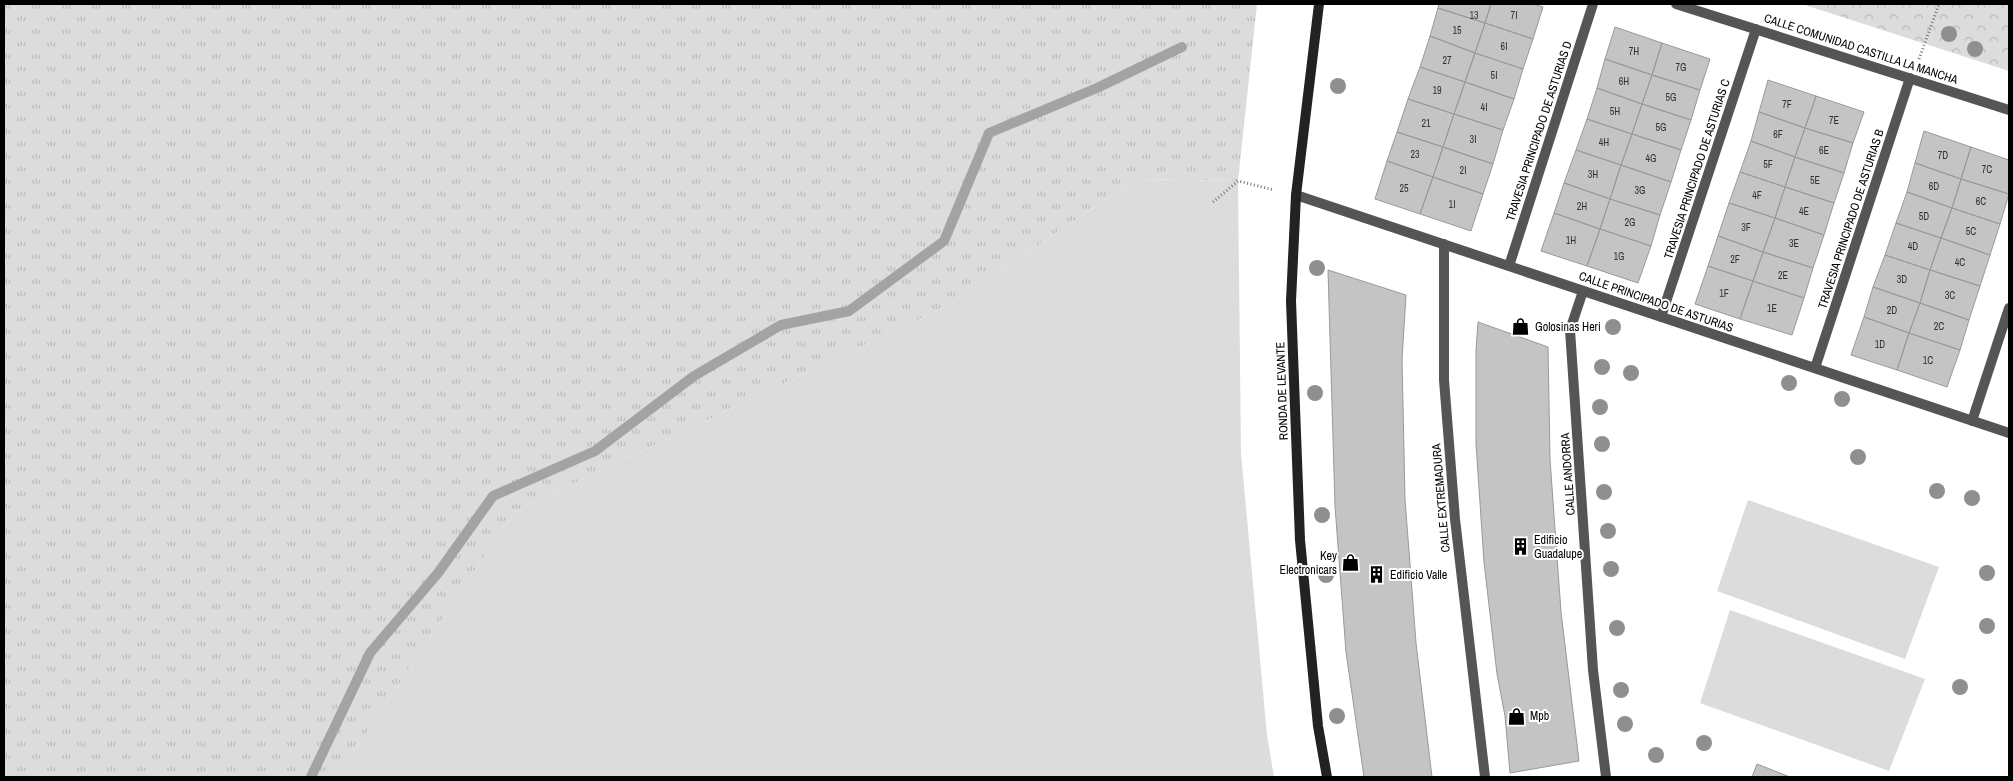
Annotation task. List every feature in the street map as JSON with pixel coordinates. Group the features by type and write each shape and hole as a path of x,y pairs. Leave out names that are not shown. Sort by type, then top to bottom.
{"main road":[{"name":"RONDA DE LEVANTE","path":"1319,4 1296,195 1291,301 1300,540 1318,726 1327,777"}],"street":[{"name":"TRAVESIA PRINCIPADO DE ASTURIAS D","path":"1509,266 1592,4"},
{"name":"CALLE COMUNIDAD CASTILLA LA MANCHA","path":"1676,4 2009,110"},
{"name":"TRAVESIA PRINCIPADO DE ASTURIAS C","path":"1661,317 1756,29"},
{"name":"TRAVESIA PRINCIPADO DE ASTURIAS B","path":"1815,368 1910,78"},
{"name":"CALLE PRINCIPADO DE ASTURIAS","path":"1296,195 2009,433"},
{"name":"CALLE EXTREMADURA","path":"1444,244 1444,380 1454,519 1485,777"},
{"name":"CALLE ANDORRA","path":"1583,291 1570,330 1593,670 1606,777"},
{"path":"1972,421 2009,308"}],"path":[{"path":"1910,78 1939,4"},
{"path":"1213,202 1238,181 1296,195"}],"green space":[{"path":"4,4 1257,4 1238,181 1136,179 951,304 514,512 337,777 4,777"},
{"path":"1802,4 2009,4 2009,71"},
{"path":"1136,179 1238,181 1241,454 1267,735 1274,777 337,777 514,512 951,304"},
{"path":"1748,500 1939,567 1905,659 1717,591"},
{"path":"1730,610 1925,679 1889,771 1700,703"}],"building":[{"path":"1439,4 1491,4 1485,23 1438,8"},
{"path":"1491,4 1533,4 1543,7 1533,39 1485,23"},
{"path":"1438,8 1485,23 1475,53 1430,36"},
{"path":"1485,23 1533,39 1523,69 1475,53"},
{"path":"1615,27 1662,43 1652,75 1605,59"},
{"path":"1430,36 1475,53 1465,82 1420,67"},
{"path":"1662,43 1710,59 1700,90 1652,75"},
{"path":"1475,53 1523,69 1514,99 1465,82"},
{"path":"1605,59 1652,75 1642,104 1597,88"},
{"path":"1420,67 1465,82 1454,114 1408,99"},
{"path":"1652,75 1700,90 1691,120 1642,104"},
{"path":"1768,80 1816,96 1805,128 1759,112"},
{"path":"1465,82 1514,99 1503,130 1454,114"},
{"path":"1597,88 1642,104 1632,134 1587,119"},
{"path":"1816,96 1864,112 1853,143 1805,128"},
{"path":"1408,99 1454,114 1443,147 1397,132"},
{"path":"1642,104 1691,120 1681,150 1632,134"},
{"path":"1759,112 1805,128 1795,157 1751,141"},
{"path":"1454,114 1503,130 1493,164 1443,147"},
{"path":"1587,119 1632,134 1621,165 1576,150"},
{"path":"1805,128 1853,143 1844,173 1795,157"},
{"path":"1924,131 1971,147 1961,179 1915,163"},
{"path":"1397,132 1443,147 1433,177 1387,161"},
{"path":"1632,134 1681,150 1671,182 1621,165"},
{"path":"1751,141 1795,157 1785,187 1740,172"},
{"path":"1443,147 1493,164 1483,194 1433,177"},
{"path":"1971,147 2009,160 2009,194 1961,179"},
{"path":"1576,150 1621,165 1610,199 1564,183"},
{"path":"1795,157 1844,173 1834,203 1785,187"},
{"path":"1387,161 1433,177 1420,214 1375,199"},
{"path":"1915,163 1961,179 1952,208 1907,192"},
{"path":"1621,165 1671,182 1660,215 1610,199"},
{"path":"1740,172 1785,187 1775,218 1729,203"},
{"path":"1433,177 1483,194 1471,231 1420,214"},
{"path":"1961,179 2009,194 2000,224 1952,208"},
{"path":"1564,183 1610,199 1600,229 1554,213"},
{"path":"1785,187 1834,203 1824,235 1775,218"},
{"path":"1907,192 1952,208 1941,238 1896,223"},
{"path":"1610,199 1660,215 1651,246 1600,229"},
{"path":"1729,203 1775,218 1763,252 1718,236"},
{"path":"1952,208 2000,224 1990,255 1941,238"},
{"path":"1554,213 1600,229 1587,266 1541,251"},
{"path":"1775,218 1824,235 1813,268 1763,252"},
{"path":"1896,223 1941,238 1930,270 1885,255"},
{"path":"1600,229 1651,246 1638,283 1587,266"},
{"path":"1718,236 1763,252 1753,281 1708,266"},
{"path":"1941,238 1990,255 1980,286 1930,270"},
{"path":"1763,252 1813,268 1804,298 1753,281"},
{"path":"1885,255 1930,270 1920,303 1873,287"},
{"path":"1708,266 1753,281 1740,319 1695,304"},
{"name":"Edificio Valle","path":"1328,270 1406,295 1402,359 1405,499 1416,643 1432,777 1364,777 1346,652 1335,506"},
{"path":"1930,270 1980,286 1969,320 1920,303"},
{"path":"1753,281 1804,298 1792,335 1740,319"},
{"path":"1873,287 1920,303 1909,333 1864,317"},
{"path":"1920,303 1969,320 1960,350 1909,333"},
{"path":"1864,317 1909,333 1897,370 1851,355"},
{"name":"Edificio Guadalupe","path":"1478,322 1548,347 1550,459 1561,612 1579,761 1510,773 1505,716 1497,674 1484,562 1476,444 1476,350"},
{"path":"1909,333 1960,350 1947,387 1897,370"},
{"path":"1757,764 1790,777 1752,777"}],"waterway":[{"path":"311,777 370,653 438,573 493,496 595,451 694,376 781,325 849,311 944,241 989,133 1097,88 1182,47"}],"place":[{"name":"Golosinas Heri","path":"1521,327"},
{"name":"Edificio Guadalupe","path":"1520,547"},
{"name":"Key Electronicars","path":"1351,563"},
{"name":"Edificio Valle","path":"1376,575"},
{"name":"Mpb","path":"1516,716"}]}
